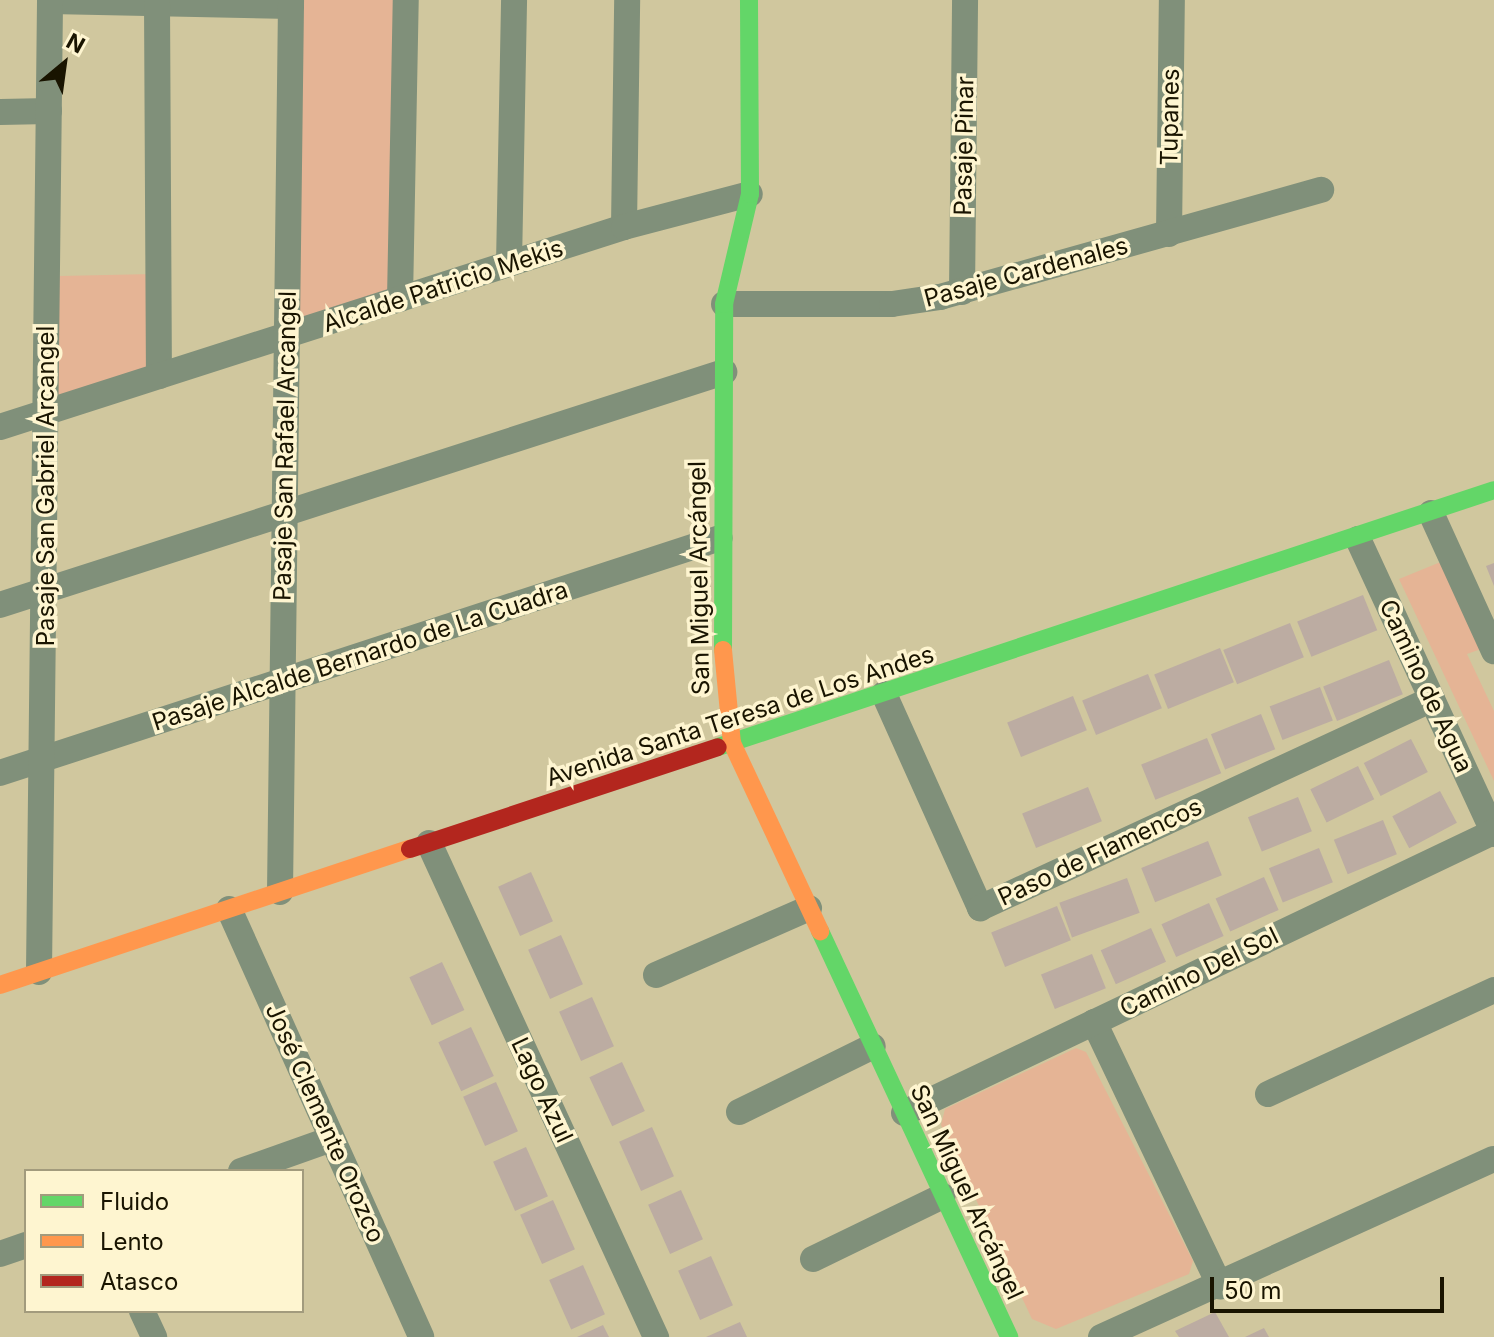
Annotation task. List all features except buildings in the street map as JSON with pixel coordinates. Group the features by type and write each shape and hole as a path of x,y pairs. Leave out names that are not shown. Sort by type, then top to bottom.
{"street":[{"path":"400,299 406,0"},
{"path":"509,264 514,0"},
{"path":"624,227 627,0"},
{"name":"San Miguel Arcángel","path":"749,0 750,194 724,304 720,538 725,710 732,743 1009,1337"},
{"name":"Pasaje Pinar","path":"962,292 965,0"},
{"name":"Tupanes","path":"1169,234 1172,0"},
{"path":"50,1 291,3"},
{"name":"Pasaje San Gabriel Arcangel","path":"39,972 44,759 50,1"},
{"path":"157,3 159,376"},
{"name":"Pasaje San Rafael Arcangel","path":"280,892 291,3"},
{"path":"0,112 49,111"},
{"name":"Pasaje Cardenales","path":"724,304 892,304 962,292 1321,190"},
{"name":"Alcalde Patricio Mekis","path":"0,427 287,338 624,227 750,194"},
{"path":"0,605 724,372"},
{"name":"Avenida Santa Teresa de Los Andes","path":"0,985 1358,539 1494,490"},
{"path":"1431,513 1494,651"},
{"name":"Pasaje Alcalde Bernardo de La Cuadra","path":"0,773 720,538"},
{"name":"Camino de Agua","path":"1358,539 1493,833"},
{"name":"Paso de Flamencos","path":"884,694 980,908 1432,699"},
{"name":"Camino Del Sol","path":"904,1113 1493,833"},
{"name":"Lago Azul","path":"429,843 656,1337"},
{"path":"656,975 809,908"},
{"name":"José Clemente Orozco","path":"229,909 421,1337"},
{"path":"1268,1094 1494,990"},
{"path":"1094,1022 1220,1286"},
{"path":"739,1112 873,1046"},
{"path":"247,1169 332,1139"},
{"path":"1101,1337 1220,1286 1494,1159"},
{"path":"813,1259 943,1196"},
{"path":"0,1254 24,1246"},
{"path":"143,1313 154,1337"}],"shaded area":[{"path":"291,0 406,0 400,299 287,338"},
{"path":"154,274 152,366 57,398 59,276"},
{"path":"1443,561 1481,649 1467,654 1494,711 1494,781 1399,579"},
{"path":"1076,1048 1086,1052 1193,1261 1189,1274 1056,1329 1032,1319 941,1125 945,1109"}],"traffic: fast":[{"path":"723,650 724,304 750,194 749,0"},
{"path":"718,747 1494,490"},
{"path":"820,931 1009,1337"}],"traffic: slow":[{"path":"723,650 732,743 820,931"},
{"path":"0,985 410,849"}],"traffic: jam":[{"path":"410,849 718,747"}]}
